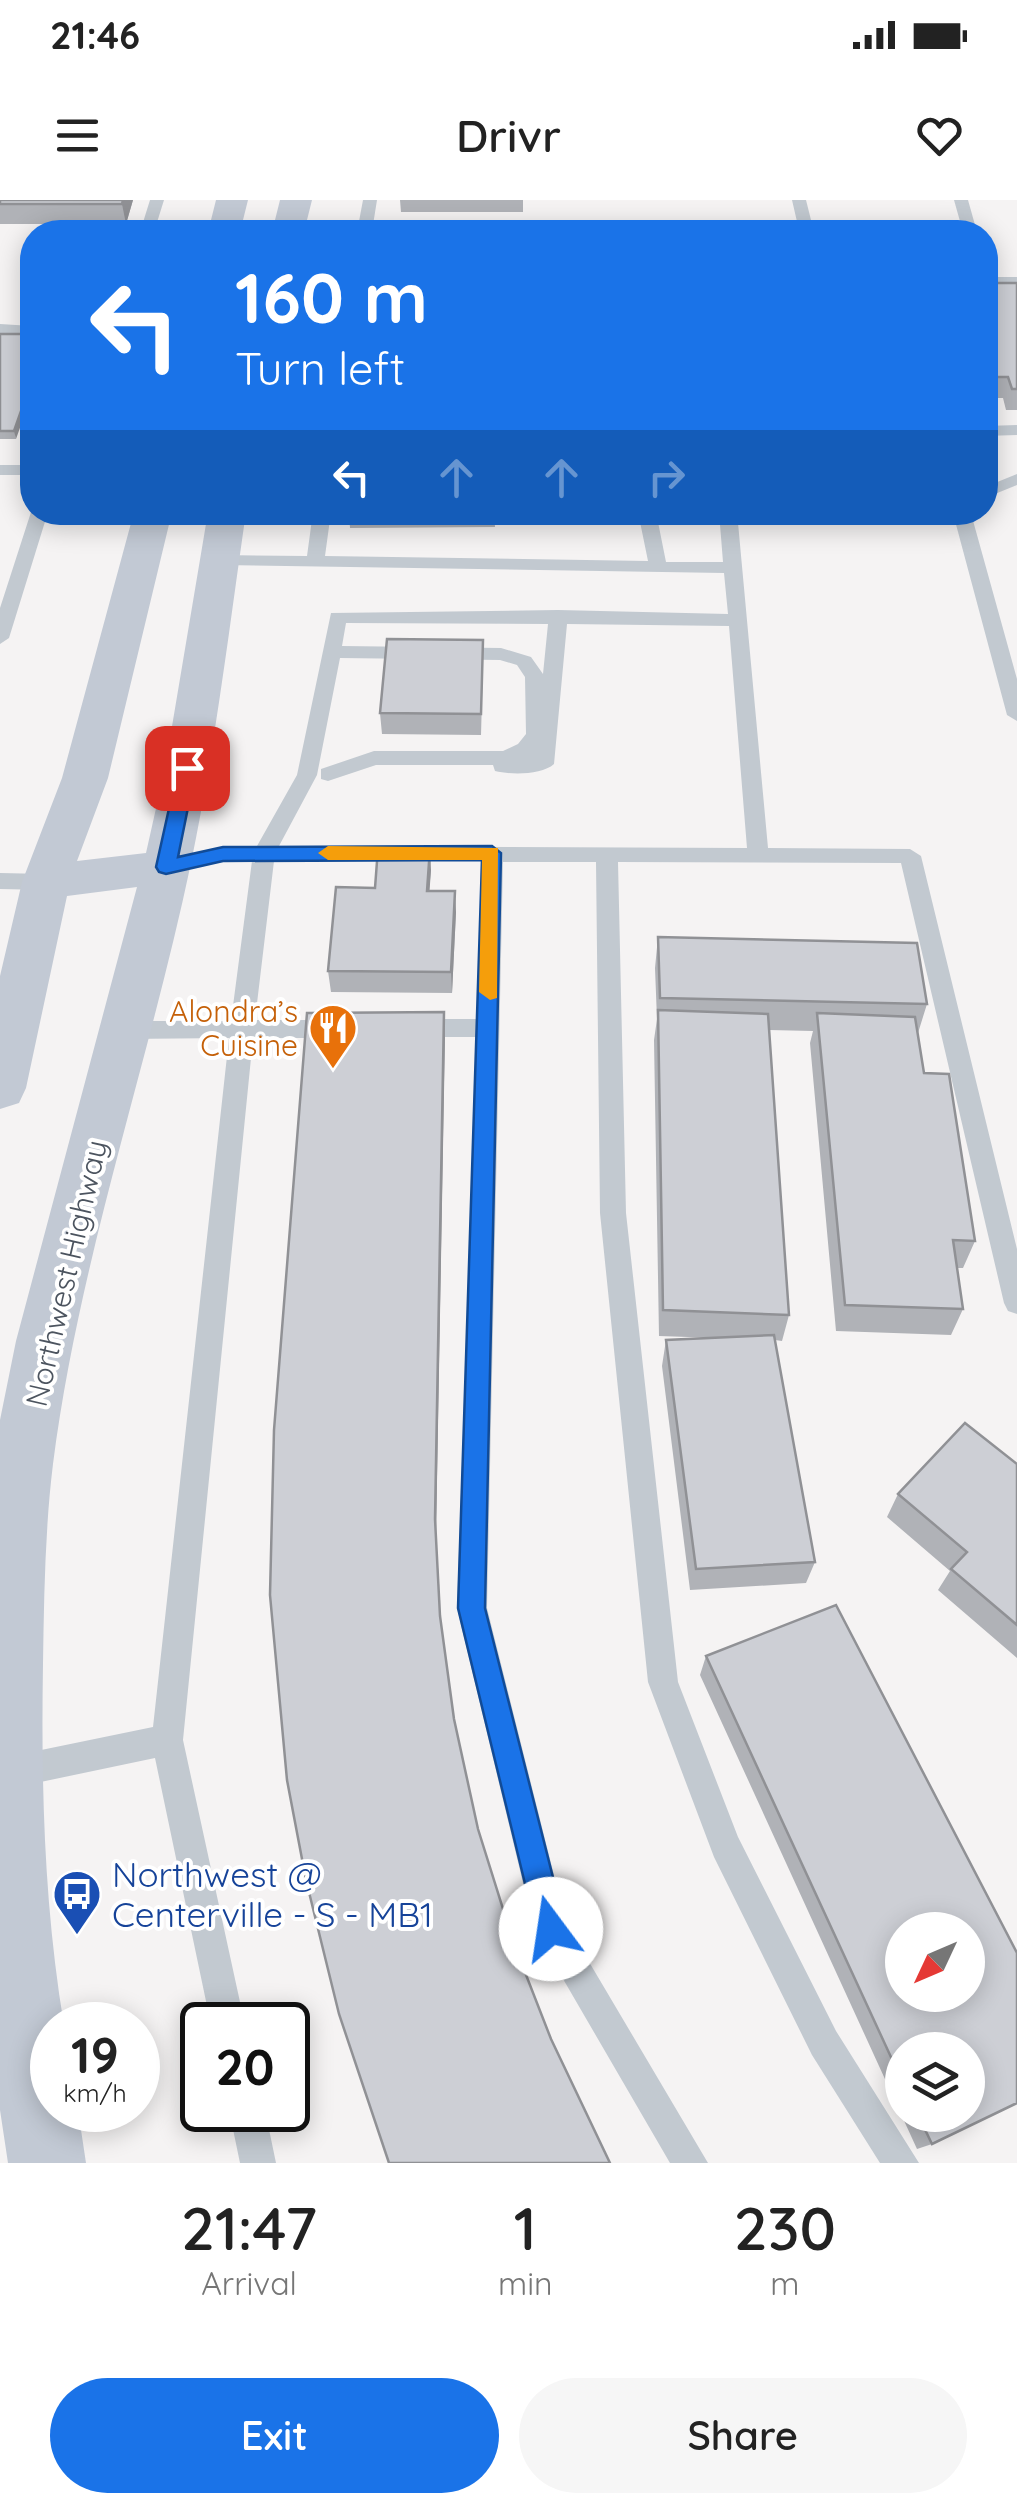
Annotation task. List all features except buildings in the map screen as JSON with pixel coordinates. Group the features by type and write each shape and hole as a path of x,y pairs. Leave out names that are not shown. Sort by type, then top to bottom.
{"main road":[{"path":"0,1088 23,882 85,778 150,525"},
{"name":"Northwest Highway","path":"47,2163 12,1934 8,1774 11,1615 22,1465 45,1341 166,867 187,768 224,536"},
{"path":"23,882 166,867"}],"lane":[{"path":"0,638 35,525"},
{"path":"315,563 320,525"},
{"path":"653,525 658,567"},
{"path":"729,525 758,854"},
{"path":"965,525 1017,715"},
{"path":"224,536 315,563 733,568"},
{"path":"317,775 544,764 558,616"},
{"path":"223,2002 167,1740 264,853 317,775 338,617 738,620"},
{"path":"317,775 374,758 506,758 526,748 536,735 536,677 524,661 501,654 332,652"},
{"path":"606,852 612,1213 664,1682 734,1862 824,2043 902,2163"},
{"path":"166,867 223,854 264,853 910,856 1017,1302"},
{"path":"492,853 472,1608 551,1929 690,2163"},
{"path":"125,1030 489,1028"},
{"path":"8,1774 167,1740"},
{"path":"252,2132 258,2163"}],"slow traffic":[{"path":"328,853 492,853 490,992"}],"place":[{"name":"Alondra’s Cuisine","path":"333,1070"},
{"name":"Northwest @ Centerville - S - MB1","path":"77,1936"}],"route":[{"path":"187,768 166,867 223,854 492,853 472,1608 551,1929"}]}
